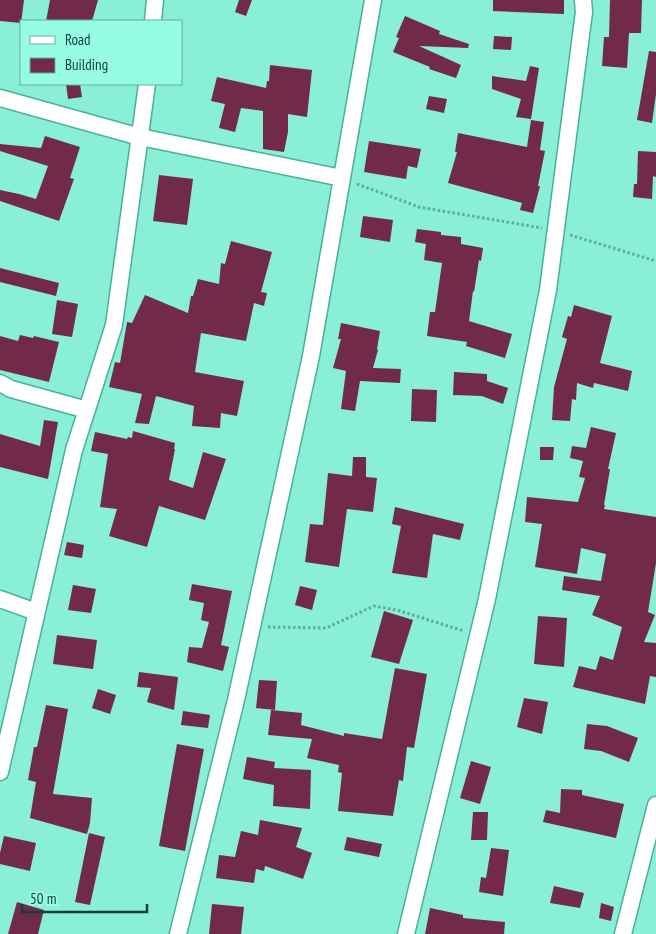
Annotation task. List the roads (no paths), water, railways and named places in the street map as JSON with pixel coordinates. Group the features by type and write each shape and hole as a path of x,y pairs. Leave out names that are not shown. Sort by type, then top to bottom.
{"street":[{"path":"153,20 155,0"},
{"path":"178,934 236,700 311,356 372,0"},
{"path":"406,934 487,599 548,290 584,12 583,0"},
{"path":"0,772 74,450 114,324 146,85"},
{"path":"0,98 140,137 342,178"},
{"path":"4,386 87,410"},
{"path":"0,599 36,612"},
{"path":"623,934 656,805"}]}
